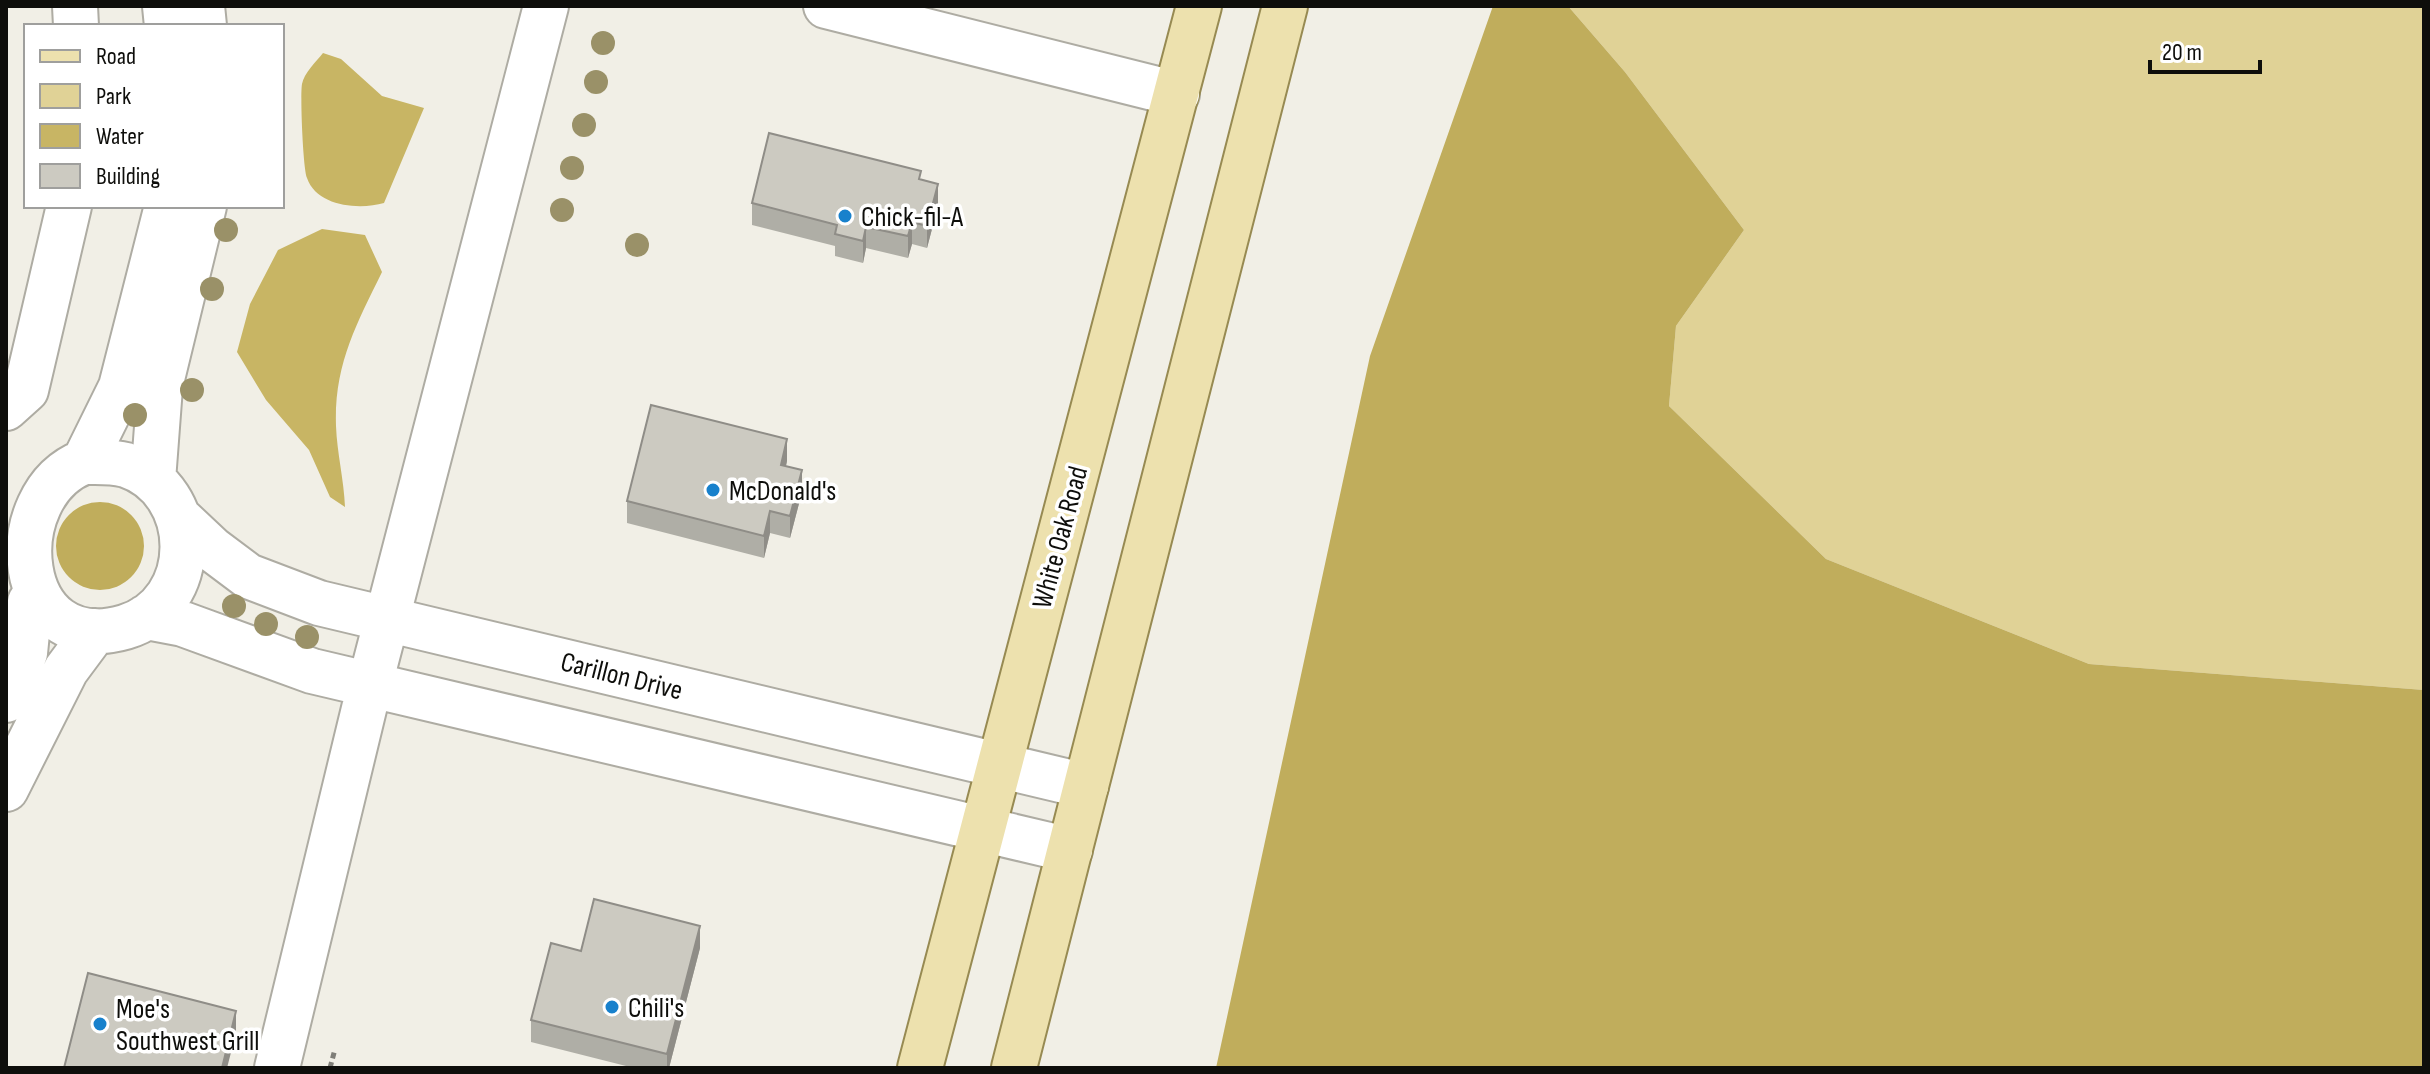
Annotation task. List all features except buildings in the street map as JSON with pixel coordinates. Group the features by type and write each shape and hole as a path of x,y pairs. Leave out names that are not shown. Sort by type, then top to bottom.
{"main road":[{"name":"White Oak Road","path":"920,1068 1199,6"},
{"path":"1014,1068 1285,6"}],"street":[{"path":"277,1068 370,684 390,619 546,6"},
{"path":"826,6 1177,94"},
{"path":"6,408 26,390 69,208"},
{"path":"84,462 121,387 166,208"},
{"path":"153,480 160,387 204,208"},
{"path":"6,700 25,653 30,602 14,554 18,518 24,505 48,478 84,462 129,466 153,480 170,499 179,518 184,554 181,570 166,598 146,617 125,627 95,631 62,623 30,602"},
{"name":"Carillon Drive","path":"179,518 212,549 248,576 319,603 1086,786"},
{"path":"146,617 183,624 312,671 1070,850"},
{"path":"6,789 66,670 95,631"}],"path":[{"path":"330,1068 335,1049"}],"green space":[{"path":"1568,6 2424,6 2424,690 2089,664 1826,559 1669,406 1676,326 1744,230 1625,72"}],"shaded area":[{"path":"1493,6 1568,6 1625,72 1744,230 1676,326 1669,406 1826,559 2089,664 2424,690 2424,1068 1216,1068 1370,356"},
{"path":"100,502 117,505 131,515 141,529 144,546 141,563 131,577 117,587 100,590 83,587 69,577 59,563 56,546 59,529 69,515 83,505"}],"water":[{"path":"323,53 341,59 382,96 424,108 384,203 363,206 340,204 320,195 307,178 302,132 302,84"},
{"path":"322,229 365,235 382,272 348,346 339,384 336,426 345,507 330,497 309,450 266,400 237,352 250,304 278,250"}],"place":[{"name":"Chick-fil-A","path":"845,216"},
{"name":"McDonald's","path":"713,490"},
{"name":"Chili's","path":"612,1007"},
{"name":"Moe's Southwest Grill","path":"100,1024"}]}
